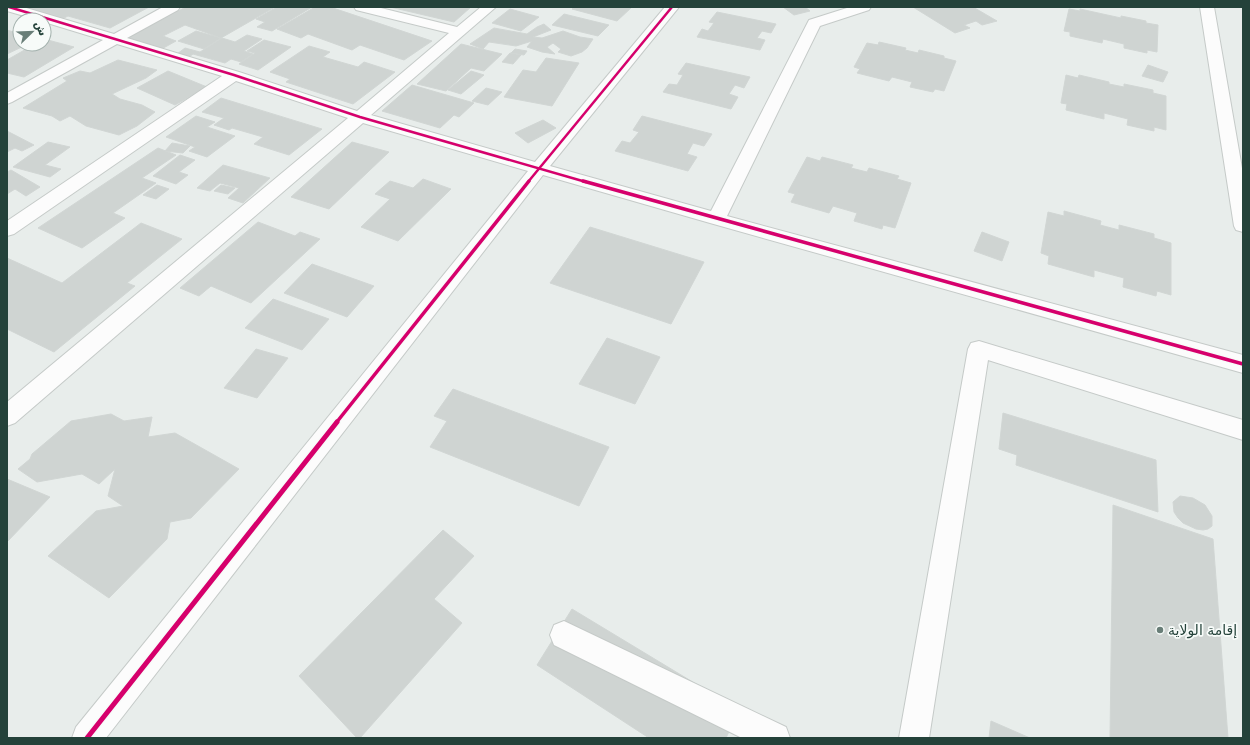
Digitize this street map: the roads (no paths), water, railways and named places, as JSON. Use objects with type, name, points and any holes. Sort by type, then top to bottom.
[{"type":"street","points":[[9,7],[234,75],[360,117],[716,219],[1243,364]]},
{"type":"street","points":[[7,99],[173,7]]},
{"type":"street","points":[[361,7],[460,32]]},
{"type":"street","points":[[7,416],[489,7]]},
{"type":"street","points":[[86,738],[539,168],[672,7]]},
{"type":"street","points":[[716,219],[814,23],[864,7]]},
{"type":"street","points":[[1207,7],[1243,226]]},
{"type":"street","points":[[7,230],[234,75]]},
{"type":"street","points":[[914,738],[979,349],[1243,430]]},
{"type":"street","points":[[564,635],[775,738]]},
{"type":"place","name":"إقامة الولاية","points":[[1160,630]]}]
